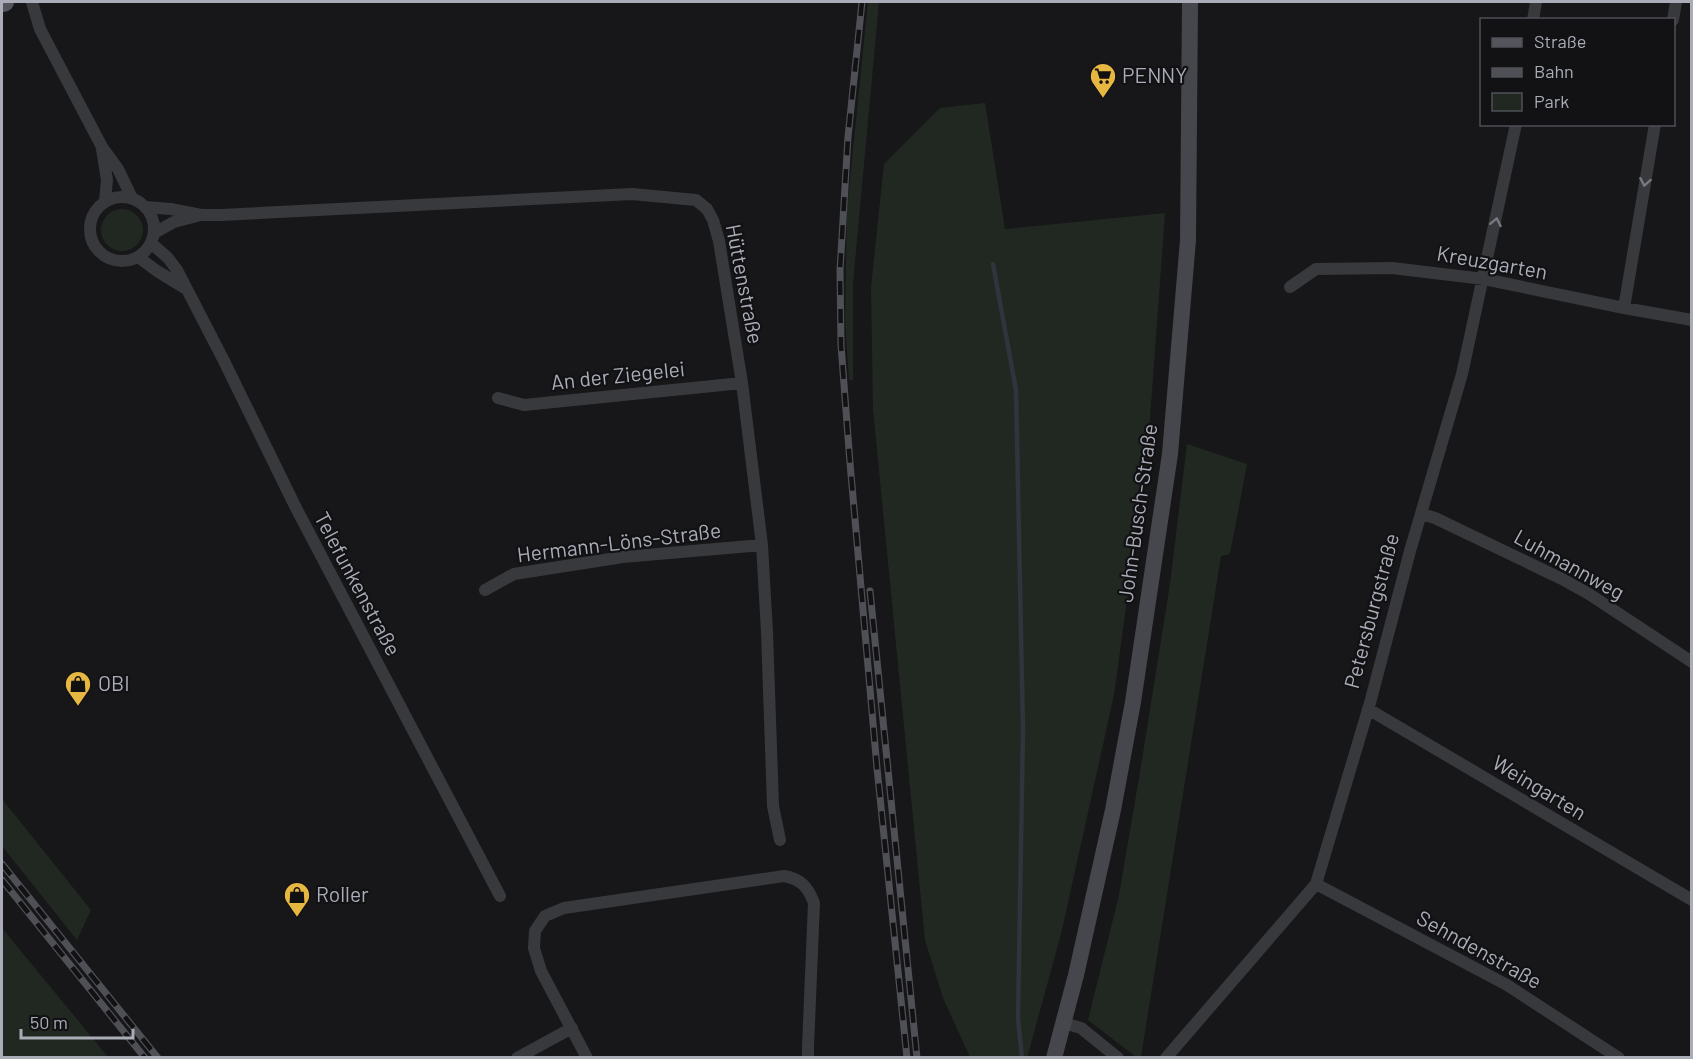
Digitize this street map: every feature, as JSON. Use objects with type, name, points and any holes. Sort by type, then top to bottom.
[{"type":"main road","name":"John-Busch-Straße","points":[[1064,1023],[1113,810],[1137,680],[1170,454],[1188,240],[1190,2]]},
{"type":"main road","points":[[1054,1058],[1064,1023]]},
{"type":"street","points":[[32,2],[40,29],[102,147],[118,169],[132,198]]},
{"type":"street","points":[[1533,18],[1536,2]]},
{"type":"street","points":[[1672,18],[1676,2]]},
{"type":"street","name":"Petersburgstraße","points":[[1166,1058],[1316,884],[1368,709],[1462,374],[1516,126]]},
{"type":"street","points":[[1624,308],[1655,126]]},
{"type":"street","points":[[102,147],[107,180],[105,201]]},
{"type":"street","name":"Hüttenstraße","points":[[201,215],[632,194],[696,200],[707,209],[719,241],[742,383],[762,545],[773,806],[780,840]]},
{"type":"street","points":[[114,198],[132,198],[145,207],[171,208],[201,215],[174,222],[152,238],[145,251],[138,257],[125,261],[116,261],[103,255],[93,244],[90,235],[92,216],[97,208],[105,201],[114,198]]},
{"type":"street","name":"Telefunkenstraße","points":[[145,207],[154,224],[152,238],[177,270],[296,508],[500,896]]},
{"type":"street","points":[[138,257],[185,288]]},
{"type":"street","name":"Kreuzgarten","points":[[1290,287],[1317,269],[1392,267],[1484,279],[1692,320]]},
{"type":"street","name":"An der Ziegelei","points":[[498,398],[524,405],[742,383]]},
{"type":"street","name":"Luhmannweg","points":[[1422,514],[1435,518],[1562,579],[1589,594],[1692,662]]},
{"type":"street","name":"Hermann-Löns-Straße","points":[[485,590],[514,574],[623,557],[762,545]]},
{"type":"street","name":"Weingarten","points":[[1368,709],[1692,900]]},
{"type":"street","points":[[587,1058],[541,971],[534,948],[535,932],[545,916],[564,908],[784,876],[801,882],[809,890],[814,903],[808,1058]]},
{"type":"street","name":"Sehndenstraße","points":[[1316,884],[1507,985],[1619,1058]]},
{"type":"street","points":[[1064,1023],[1081,1028],[1118,1058]]},
{"type":"street","points":[[517,1058],[572,1028]]},
{"type":"green space","points":[[868,2],[879,2],[853,283],[853,380],[849,380],[845,319],[847,209]]},
{"type":"green space","points":[[985,103],[1005,229],[1165,213],[1148,446],[1114,695],[1061,934],[1027,1058],[970,1057],[943,998],[925,940],[873,409],[871,287],[884,164],[940,108]]},
{"type":"green space","points":[[122,209],[130,210],[137,215],[142,222],[142,238],[137,245],[130,250],[122,251],[114,250],[107,245],[102,238],[101,230],[102,222],[107,215],[114,210]]},
{"type":"green space","points":[[1187,444],[1247,464],[1230,554],[1221,556],[1141,1057],[1136,1057],[1088,1020],[1119,895],[1170,584]]},
{"type":"green space","points":[[2,799],[91,910],[77,940],[2,846]]},
{"type":"green space","points":[[2,928],[108,1057],[2,1057]]},
{"type":"waterway","points":[[993,264],[1016,390],[1023,729],[1018,1019],[1022,1058]]},
{"type":"railway","points":[[862,2],[848,137],[840,270],[841,345],[877,768],[907,1058]]},
{"type":"railway","points":[[870,591],[917,1058]]},
{"type":"railway","points":[[2,864],[158,1058]]},
{"type":"railway","points":[[2,880],[145,1058]]},
{"type":"place","name":"PENNY","points":[[1103,99]]},
{"type":"place","name":"OBI","points":[[78,707]]},
{"type":"place","name":"Roller","points":[[297,918]]}]
